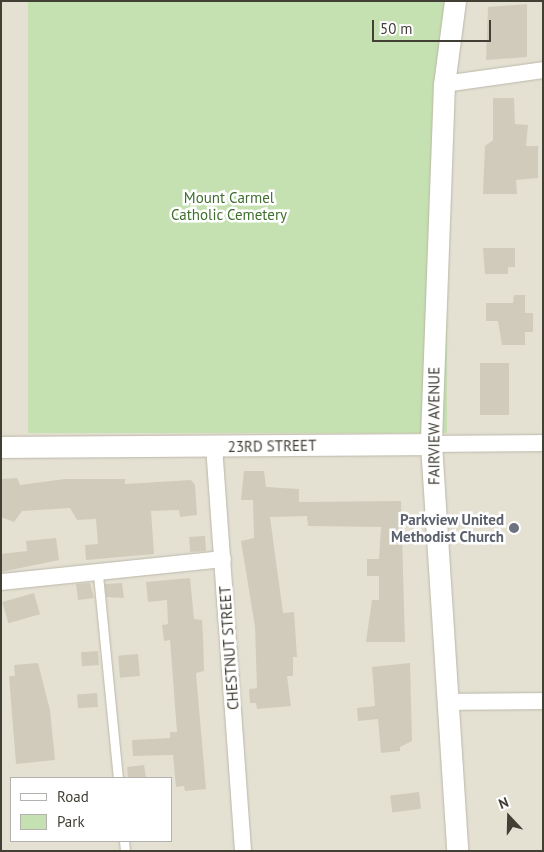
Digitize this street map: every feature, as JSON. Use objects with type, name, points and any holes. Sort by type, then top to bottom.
[{"type":"street","name":"FAIRVIEW AVENUE","points":[[455,1],[444,84],[431,444],[457,851]]},
{"type":"street","points":[[444,84],[543,70]]},
{"type":"street","name":"23RD STREET","points":[[1,447],[543,443]]},
{"type":"street","name":"CHESTNUT STREET","points":[[214,446],[243,851]]},
{"type":"street","points":[[1,582],[98,574],[223,559]]},
{"type":"street","points":[[448,702],[543,702]]},
{"type":"lane","points":[[98,574],[118,777]]},
{"type":"shaded area","points":[[1,1],[543,1],[543,851],[1,851]]},
{"type":"green space","name":"Mount Carmel Catholic Cemetery","points":[[28,1],[447,1],[447,433],[28,433]]},
{"type":"building","points":[[527,4],[527,57],[486,60],[488,7]]},
{"type":"building","points":[[493,98],[514,98],[515,124],[528,125],[526,146],[538,146],[538,178],[516,180],[517,194],[483,194],[485,146],[493,140]]},
{"type":"building","points":[[483,248],[515,248],[515,267],[508,267],[508,274],[485,274]]},
{"type":"building","points":[[514,295],[525,295],[525,313],[533,313],[533,332],[525,332],[525,345],[502,345],[498,321],[486,321],[486,303],[513,303]]},
{"type":"building","points":[[480,363],[509,363],[509,415],[480,415]]},
{"type":"building","points":[[244,471],[264,471],[266,487],[299,489],[299,502],[401,501],[405,642],[366,642],[372,600],[379,600],[379,576],[367,576],[367,559],[379,559],[381,527],[308,526],[307,516],[270,517],[283,613],[294,612],[297,657],[293,657],[293,676],[287,676],[291,706],[257,709],[256,703],[250,703],[249,689],[257,688],[255,627],[241,541],[254,538],[253,500],[241,500]]},
{"type":"building","points":[[17,478],[20,485],[65,479],[125,479],[125,484],[191,480],[195,485],[197,515],[180,517],[179,510],[151,511],[154,554],[86,560],[85,545],[98,544],[96,519],[77,520],[70,508],[22,511],[14,522],[1,517],[1,479]]},
{"type":"building","points":[[205,536],[206,551],[190,552],[189,537]]},
{"type":"building","points":[[56,538],[59,560],[1,572],[1,554],[27,551],[26,541]]},
{"type":"building","points":[[190,578],[194,619],[202,620],[204,671],[196,673],[206,789],[185,791],[184,786],[176,787],[173,755],[133,756],[132,740],[170,738],[170,732],[177,732],[170,640],[164,641],[162,625],[168,624],[167,600],[148,602],[146,582]]},
{"type":"building","points":[[90,583],[94,598],[78,600],[76,584]]},
{"type":"building","points":[[122,583],[124,598],[106,597],[105,584]]},
{"type":"building","points":[[34,593],[40,614],[8,623],[2,602]]},
{"type":"building","points":[[98,651],[99,665],[82,666],[81,652]]},
{"type":"building","points":[[138,654],[140,676],[120,678],[118,656]]},
{"type":"building","points":[[38,663],[50,710],[55,760],[16,764],[9,676],[15,676],[14,665]]},
{"type":"building","points":[[410,663],[412,741],[400,747],[400,751],[381,753],[378,719],[358,721],[357,708],[375,706],[372,667]]},
{"type":"building","points":[[97,693],[98,707],[78,708],[77,694]]},
{"type":"building","points":[[144,765],[146,777],[128,777],[127,767]]},
{"type":"building","points":[[419,792],[421,809],[392,812],[390,796]]},
{"type":"place","name":"Parkview United Methodist Church","points":[[514,528]]}]
